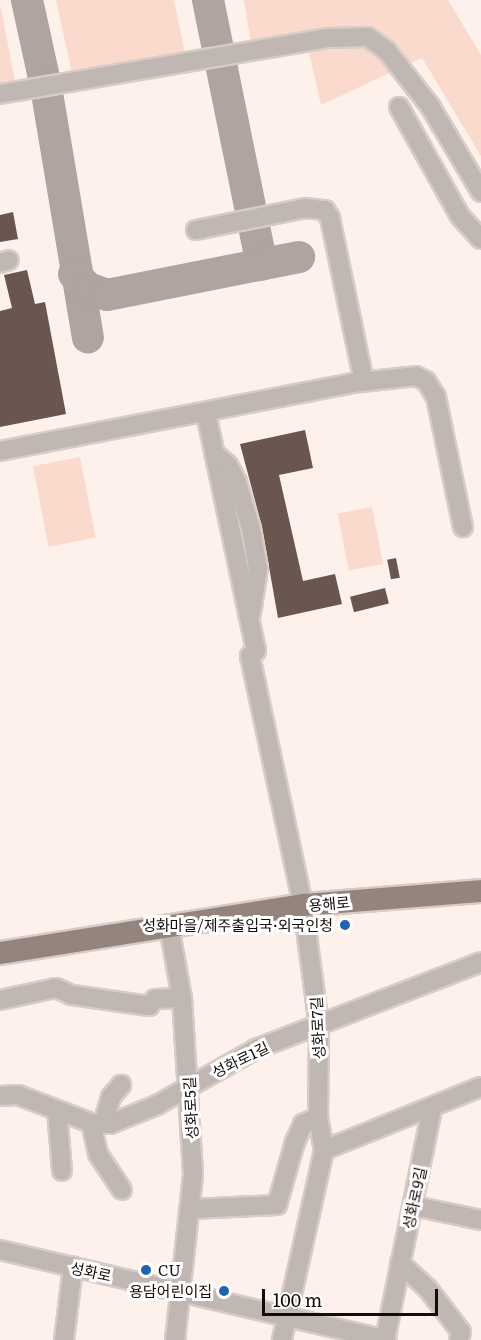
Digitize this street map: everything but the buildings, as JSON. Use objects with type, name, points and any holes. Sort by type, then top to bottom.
[{"type":"main road","name":"용해로","points":[[0,953],[303,905],[481,891]]},
{"type":"street","points":[[0,94],[328,38],[368,37],[387,51],[430,106],[481,192]]},
{"type":"street","points":[[399,107],[460,216],[481,239]]},
{"type":"street","points":[[196,230],[305,208],[325,210],[330,218],[364,382]]},
{"type":"street","points":[[0,451],[364,382],[416,376],[432,388],[463,527]]},
{"type":"street","name":"성화로7길","points":[[206,413],[256,651],[250,656],[303,905],[319,1026],[318,1117],[324,1150],[287,1318]]},
{"type":"street","name":"성화로5길","points":[[169,926],[182,998],[189,1085],[191,1209],[175,1340]]},
{"type":"street","name":"성화로1길","points":[[0,1096],[18,1095],[91,1123],[110,1124],[158,1105],[189,1085],[256,1049],[481,962]]},
{"type":"street","points":[[0,1000],[56,988],[72,995],[149,1006],[155,999],[182,998]]},
{"type":"street","points":[[110,1124],[106,1114],[111,1097],[121,1085]]},
{"type":"street","points":[[324,1150],[481,1087]]},
{"type":"street","name":"성화로9길","points":[[386,1340],[432,1108]]},
{"type":"street","points":[[57,1110],[62,1171]]},
{"type":"street","points":[[191,1209],[277,1205],[295,1142],[303,1124],[318,1117]]},
{"type":"street","points":[[91,1123],[98,1154],[122,1190]]},
{"type":"street","points":[[414,1206],[481,1220]]},
{"type":"street","name":"성화로","points":[[0,1250],[182,1290],[287,1318],[386,1340]]},
{"type":"street","points":[[400,1263],[428,1289],[461,1332],[459,1340]]},
{"type":"street","points":[[64,1340],[73,1267]]},
{"type":"street","points":[[282,1340],[287,1318]]},
{"type":"shaded area","points":[[56,0],[174,0],[185,53],[72,73]]},
{"type":"shaded area","points":[[244,0],[448,0],[481,55],[481,156],[422,58],[321,105],[309,52],[254,61]]},
{"type":"shaded area","points":[[0,4],[18,96],[0,100]]},
{"type":"shaded area","points":[[80,457],[96,537],[49,547],[33,466]]},
{"type":"shaded area","points":[[372,507],[383,564],[349,571],[338,514]]},
{"type":"taxiway","points":[[27,0],[46,87],[88,338]]},
{"type":"taxiway","points":[[208,0],[262,265]]},
{"type":"taxiway","points":[[74,274],[88,288],[107,295],[299,257]]},
{"type":"place","name":"성화마을/제주출입국·외국인청","points":[[345,925]]},
{"type":"place","name":"CU","points":[[146,1270]]},
{"type":"place","name":"용담어린이집","points":[[224,1291]]}]
